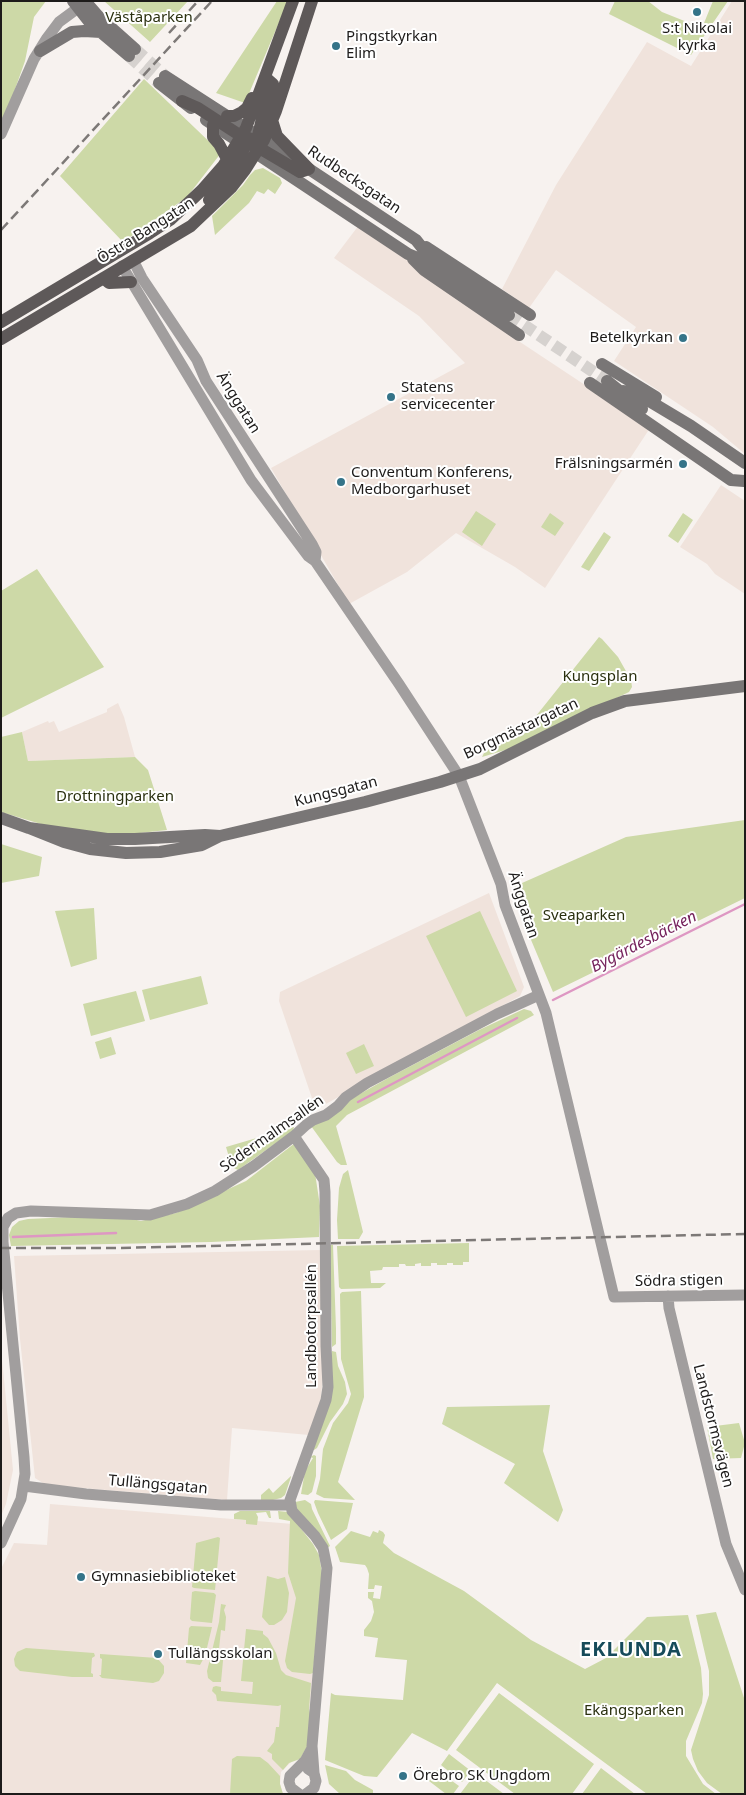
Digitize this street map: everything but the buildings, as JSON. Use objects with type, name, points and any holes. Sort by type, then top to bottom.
[{"type":"main road","name":"Östra Bangatan","points":[[1,339],[191,226],[231,188],[251,141],[265,77],[293,1]]},
{"type":"main road","name":"Östra Bangatan","points":[[1,322],[170,220],[202,190],[227,159],[251,141],[272,120],[313,2]]},
{"type":"main road","points":[[79,3],[98,16],[132,53],[100,32],[79,3]]},
{"type":"main road","points":[[40,51],[72,32],[100,32]]},
{"type":"main road","points":[[227,116],[234,116],[247,108],[265,77]]},
{"type":"main road","points":[[162,80],[227,116],[251,141],[213,125],[182,101],[162,80]]},
{"type":"main road","points":[[182,101],[198,108],[300,172],[309,169],[277,136],[272,120]]},
{"type":"main road","points":[[213,125],[213,137],[227,159]]},
{"type":"main road","name":"Rudbecksgatan","points":[[251,141],[408,254],[437,266],[509,315]]},
{"type":"main road","name":"Rudbecksgatan","points":[[309,169],[416,240],[437,266]]},
{"type":"main road","points":[[357,219],[365,206]]},
{"type":"main road","points":[[416,240],[530,315]]},
{"type":"main road","points":[[121,250],[127,263]]},
{"type":"main road","points":[[408,254],[424,270],[519,335]]},
{"type":"main road","points":[[102,278],[109,283],[131,282]]},
{"type":"main road","points":[[602,364],[681,413],[691,426]]},
{"type":"main road","points":[[606,381],[634,404],[676,431],[745,481]]},
{"type":"main road","points":[[590,383],[731,480],[745,481]]},
{"type":"main road","points":[[618,389],[646,400],[691,426],[745,463]]},
{"type":"main road","name":"Borgmästargatan","points":[[459,776],[480,769],[592,714],[625,701],[745,686]]},
{"type":"main road","name":"Kungsgatan","points":[[1,818],[29,828],[107,839],[220,836],[365,802],[459,776]]},
{"type":"street","points":[[1,134],[47,38],[79,3]]},
{"type":"street","name":"Änggatan","points":[[127,263],[131,282],[251,480],[308,556],[316,561],[459,776],[501,884],[505,905],[546,1013],[614,1297]]},
{"type":"street","name":"Änggatan","points":[[127,263],[142,278],[197,360],[211,389],[312,544],[316,552],[316,561]]},
{"type":"street","name":"Södermalmsallén","points":[[5,1215],[31,1211],[139,1216],[158,1213],[187,1204],[215,1191],[254,1166],[306,1125],[326,1115],[346,1097],[367,1083],[496,1014],[539,996]]},
{"type":"street","name":"Landbotorpsallén","points":[[290,1504],[292,1490],[326,1400],[328,1387],[324,1180],[294,1136]]},
{"type":"street","points":[[1,1542],[16,1512],[24,1486],[24,1457],[3,1242],[5,1215]]},
{"type":"street","name":"Södra stigen","points":[[614,1297],[745,1295]]},
{"type":"street","name":"Landstormsvägen","points":[[668,1296],[669,1308],[726,1544],[745,1590]]},
{"type":"street","name":"Tullängsgatan","points":[[24,1486],[86,1494],[221,1505],[290,1504]]},
{"type":"street","points":[[290,1504],[292,1511],[319,1542],[325,1556],[327,1568],[312,1746],[315,1777],[314,1788],[302,1793],[289,1779],[305,1761],[312,1746]]},
{"type":"street","points":[[295,1770],[304,1768],[315,1777],[322,1794]]},
{"type":"shaded area","points":[[732,1],[745,1],[745,454],[713,427],[614,361],[636,327],[556,270],[529,308],[502,289],[556,185],[647,42],[691,66]]},
{"type":"shaded area","points":[[359,225],[511,336],[650,428],[545,588],[515,567],[456,533],[407,572],[349,604],[271,468],[465,363],[419,316],[334,258]]},
{"type":"shaded area","points":[[721,485],[745,501],[745,594],[715,574],[707,564],[680,547]]},
{"type":"shaded area","points":[[118,703],[124,717],[135,757],[28,761],[22,732],[48,721],[49,723],[54,721],[59,732],[107,712],[107,709]]},
{"type":"shaded area","points":[[489,893],[524,987],[520,996],[324,1105],[313,1101],[279,1001],[280,992]]},
{"type":"shaded area","points":[[321,1250],[323,1378],[320,1405],[309,1435],[232,1428],[227,1500],[46,1485],[35,1478],[20,1339],[14,1256]]},
{"type":"shaded area","points":[[1,1349],[13,1470],[6,1504],[1,1516]]},
{"type":"shaded area","name":"Tullängsskolan","points":[[50,1504],[293,1524],[316,1636],[305,1758],[294,1759],[281,1772],[280,1784],[283,1794],[1,1794],[1,1569],[14,1543],[47,1545]]},
{"type":"green space","points":[[1,1],[46,1],[34,17],[25,61],[7,112],[1,121]]},
{"type":"green space","name":"Väståparken","points":[[104,1],[188,1],[150,42]]},
{"type":"green space","points":[[277,1],[288,1],[245,103],[216,93]]},
{"type":"green space","points":[[615,1],[648,1],[662,12],[702,28],[713,1],[728,1],[691,55],[609,14]]},
{"type":"green space","points":[[144,79],[221,153],[187,197],[123,242],[60,176]]},
{"type":"green space","points":[[263,168],[280,178],[282,183],[275,194],[268,189],[264,194],[257,191],[249,203],[215,235],[212,216],[255,170]]},
{"type":"green space","points":[[476,511],[496,524],[482,546],[462,532]]},
{"type":"green space","points":[[550,513],[564,523],[555,536],[541,527]]},
{"type":"green space","points":[[683,513],[693,520],[678,543],[668,536]]},
{"type":"green space","points":[[604,532],[611,537],[589,571],[581,567]]},
{"type":"green space","points":[[37,569],[104,667],[1,718],[1,591]]},
{"type":"green space","name":"Kungsplan","points":[[599,637],[618,657],[631,680],[632,687],[629,692],[512,748],[482,757],[484,753],[511,733],[528,726]]},
{"type":"green space","name":"Drottningparken","points":[[22,732],[28,761],[135,757],[148,770],[167,830],[113,836],[51,827],[1,812],[1,737]]},
{"type":"green space","name":"Sveaparken","points":[[745,820],[745,898],[553,992],[526,928],[513,887],[626,837]]},
{"type":"green space","points":[[1,844],[42,857],[39,876],[1,883]]},
{"type":"green space","points":[[94,908],[97,959],[71,967],[55,911]]},
{"type":"green space","points":[[480,911],[517,991],[466,1017],[426,936]]},
{"type":"green space","points":[[201,976],[208,1004],[150,1020],[142,990]]},
{"type":"green space","points":[[136,991],[145,1021],[91,1036],[83,1004]]},
{"type":"green space","points":[[524,1009],[531,1011],[534,1015],[347,1115],[336,1126],[347,1165],[341,1165],[337,1162],[311,1126],[358,1095],[390,1077],[479,1030]]},
{"type":"green space","points":[[111,1037],[116,1054],[100,1059],[95,1042]]},
{"type":"green space","points":[[364,1044],[374,1066],[356,1074],[346,1053]]},
{"type":"green space","points":[[294,1127],[293,1131],[238,1170],[232,1167],[226,1147]]},
{"type":"green space","points":[[295,1143],[315,1173],[320,1206],[319,1237],[211,1242],[11,1246],[9,1235],[12,1227],[19,1221],[28,1219],[115,1215],[141,1221],[176,1213],[246,1181]]},
{"type":"green space","points":[[348,1170],[363,1232],[359,1239],[338,1239],[339,1188],[343,1174]]},
{"type":"green space","points":[[469,1243],[469,1262],[463,1262],[463,1265],[447,1263],[447,1265],[437,1265],[437,1263],[431,1263],[431,1266],[421,1266],[421,1263],[415,1264],[415,1266],[406,1266],[405,1264],[399,1264],[399,1267],[383,1267],[382,1270],[370,1271],[371,1283],[386,1283],[380,1288],[341,1289],[339,1287],[337,1246]]},
{"type":"green space","points":[[330,1245],[333,1245],[336,1329],[336,1344],[332,1347]]},
{"type":"green space","points":[[361,1291],[364,1397],[338,1482],[355,1500],[324,1498],[316,1494],[320,1479],[323,1449],[333,1423],[348,1403],[351,1394],[341,1359],[340,1294],[342,1292]]},
{"type":"green space","points":[[332,1351],[336,1352],[338,1366],[345,1382],[347,1394],[343,1404],[314,1450],[311,1448]]},
{"type":"green space","points":[[550,1405],[543,1451],[563,1510],[558,1522],[504,1483],[515,1464],[442,1424],[447,1407]]},
{"type":"green space","points":[[739,1423],[745,1443],[741,1458],[713,1459],[707,1427]]},
{"type":"green space","points":[[316,1456],[316,1476],[312,1492],[308,1495],[301,1494],[305,1471],[313,1458],[310,1457]]},
{"type":"green space","points":[[291,1476],[285,1495],[273,1500],[261,1500],[261,1495],[269,1488],[273,1493]]},
{"type":"green space","points":[[305,1500],[311,1504],[330,1546],[327,1548],[297,1509],[295,1502]]},
{"type":"green space","points":[[315,1500],[353,1503],[347,1529],[331,1540],[318,1513]]},
{"type":"green space","points":[[240,1511],[270,1511],[271,1518],[269,1518],[266,1512],[256,1513],[258,1517],[257,1525],[246,1524],[246,1520],[234,1519],[234,1514]]},
{"type":"green space","points":[[278,1511],[288,1512],[313,1544],[319,1555],[322,1573],[313,1673],[310,1674],[292,1672],[287,1668],[285,1661],[296,1598],[288,1573],[290,1521],[279,1519]]},
{"type":"green space","name":"Ekängsparken","points":[[379,1530],[385,1535],[383,1543],[394,1553],[464,1591],[531,1640],[585,1669],[606,1658],[647,1617],[688,1615],[701,1668],[703,1694],[702,1703],[686,1741],[686,1756],[703,1784],[716,1794],[647,1794],[497,1683],[447,1751],[412,1733],[377,1777],[364,1776],[325,1760],[331,1693],[335,1695],[403,1700],[407,1660],[375,1657],[378,1638],[364,1636],[364,1630],[371,1621],[374,1612],[372,1601],[368,1598],[368,1592],[374,1592],[373,1598],[380,1599],[382,1586],[375,1585],[374,1589],[368,1589],[369,1574],[365,1565],[340,1562],[335,1547],[351,1531],[370,1537],[373,1531],[378,1533]]},
{"type":"green space","points":[[220,1538],[215,1590],[194,1588],[192,1587],[196,1543]]},
{"type":"green space","points":[[267,1576],[278,1579],[285,1577],[289,1593],[287,1612],[282,1620],[274,1625],[269,1625],[262,1617]]},
{"type":"green space","points":[[192,1592],[214,1593],[216,1595],[212,1623],[192,1621],[190,1619]]},
{"type":"green space","points":[[221,1604],[226,1605],[224,1610],[226,1617],[225,1631],[221,1630],[219,1649],[224,1650],[221,1682],[213,1682],[208,1678],[207,1671],[219,1622]]},
{"type":"green space","points":[[716,1612],[745,1701],[745,1794],[722,1794],[707,1783],[698,1771],[691,1750],[709,1695],[709,1671],[696,1615]]},
{"type":"green space","points":[[191,1626],[212,1627],[205,1656],[200,1665],[186,1663],[189,1628]]},
{"type":"green space","points":[[246,1629],[263,1631],[263,1634],[268,1638],[276,1653],[281,1670],[286,1675],[311,1683],[309,1743],[300,1759],[289,1763],[283,1770],[272,1759],[272,1754],[267,1751],[274,1742],[276,1727],[279,1727],[281,1705],[217,1701],[216,1695],[212,1691],[213,1687],[216,1686],[221,1687],[221,1691],[252,1694],[253,1682],[241,1681]]},
{"type":"green space","points":[[26,1648],[94,1653],[91,1673],[93,1677],[72,1677],[20,1671],[15,1666],[14,1659],[17,1652]]},
{"type":"green space","points":[[100,1654],[157,1658],[164,1666],[164,1673],[159,1681],[153,1683],[102,1678],[99,1675],[101,1675],[102,1659]]},
{"type":"green space","points":[[499,1693],[594,1764],[572,1794],[515,1794],[456,1750]]},
{"type":"green space","points":[[449,1754],[471,1771],[462,1782],[441,1765]]},
{"type":"green space","points":[[237,1756],[260,1757],[268,1763],[280,1776],[283,1794],[230,1794],[232,1759]]},
{"type":"green space","points":[[325,1765],[346,1771],[355,1780],[373,1790],[373,1794],[340,1794],[329,1784]]},
{"type":"green space","points":[[601,1768],[635,1794],[582,1794]]},
{"type":"green space","points":[[437,1770],[459,1786],[453,1794],[446,1794],[429,1781]]},
{"type":"green space","points":[[476,1773],[504,1794],[460,1794]]},
{"type":"waterway","name":"Bygärdesbäcken","points":[[553,1000],[745,904]]},
{"type":"waterway","points":[[358,1102],[517,1018]]},
{"type":"waterway","points":[[13,1237],[116,1233]]},
{"type":"tunnel","points":[[135,49],[165,76]]},
{"type":"tunnel","points":[[129,56],[159,83]]},
{"type":"tunnel","points":[[509,315],[607,381]]},
{"type":"railway","points":[[169,33],[198,1]]},
{"type":"railway","points":[[1,230],[212,1]]},
{"type":"railway","points":[[1,1248],[117,1248],[745,1234]]},
{"type":"place","name":"S:t Nikolai kyrka","points":[[697,12]]},
{"type":"place","name":"Pingstkyrkan Elim","points":[[336,46]]},
{"type":"place","name":"Betelkyrkan","points":[[683,338]]},
{"type":"place","name":"Statens servicecenter","points":[[391,397]]},
{"type":"place","name":"Frälsningsarmén","points":[[683,464]]},
{"type":"place","name":"Conventum Konferens, Medborgarhuset","points":[[341,482]]},
{"type":"place","name":"Gymnasiebiblioteket","points":[[81,1577]]},
{"type":"place","name":"Tullängsskolan","points":[[158,1654]]},
{"type":"place","name":"Örebro SK Ungdom","points":[[403,1776]]},
{"type":"district","name":"EKLUNDA","points":[[631,1650]]}]
